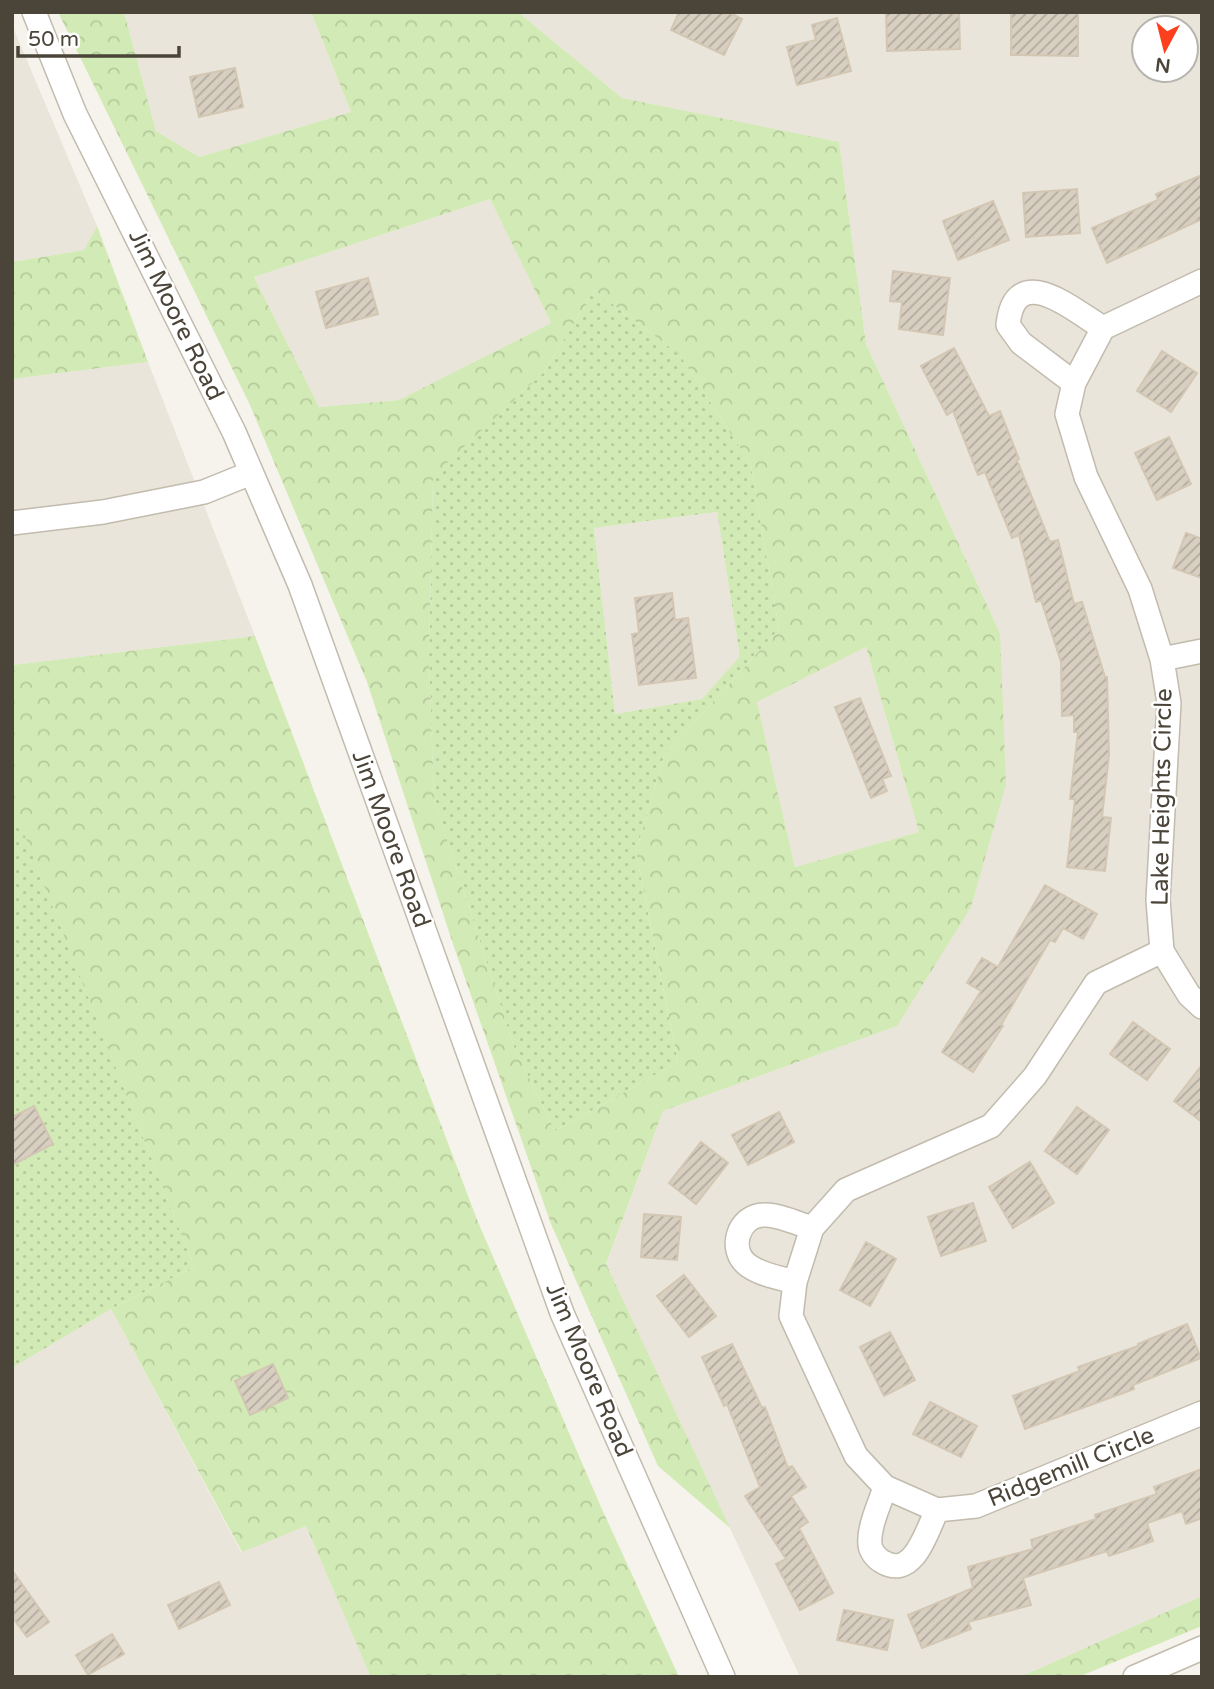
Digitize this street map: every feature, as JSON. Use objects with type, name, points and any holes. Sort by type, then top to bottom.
[{"type":"street","name":"Jim Moore Road","points":[[34,12],[75,114],[234,432],[300,585],[562,1313],[723,1677]]},
{"type":"street","points":[[1074,383],[1021,343],[1008,325],[1010,307],[1023,294],[1038,291],[1052,296],[1103,328],[1202,281]]},
{"type":"street","name":"Lake Heights Circle","points":[[1103,328],[1074,383],[1067,414],[1086,477],[1140,589],[1162,659],[1168,703],[1158,900],[1162,951],[1189,995],[1202,1007]]},
{"type":"street","points":[[12,523],[103,512],[204,492],[251,473]]},
{"type":"street","points":[[1162,659],[1202,651]]},
{"type":"street","name":"Ridgemill Circle","points":[[1162,951],[1096,983],[1035,1076],[991,1126],[846,1190],[812,1227],[795,1282],[791,1316],[856,1455],[885,1487],[937,1510],[976,1506],[1202,1413]]},
{"type":"street","points":[[795,1282],[759,1272],[747,1265],[738,1255],[736,1241],[739,1230],[750,1219],[765,1214],[812,1227]]},
{"type":"street","points":[[885,1487],[871,1534],[870,1547],[877,1559],[889,1566],[902,1566],[912,1559],[937,1510]]},
{"type":"street","points":[[1135,1677],[1202,1648]]},
{"type":"shaded area","points":[[124,12],[311,12],[351,112],[199,157],[156,131]]},
{"type":"shaded area","points":[[518,12],[1202,12],[1202,1596],[1020,1677],[800,1677],[606,1265],[663,1111],[897,1026],[1000,633],[866,344],[839,143],[622,98]]},
{"type":"shaded area","points":[[12,25],[97,226],[84,250],[12,262]]},
{"type":"shaded area","points":[[490,199],[551,323],[399,400],[319,407],[254,277]]},
{"type":"shaded area","points":[[148,362],[255,636],[12,665],[12,379]]},
{"type":"shaded area","points":[[717,512],[740,656],[702,699],[615,714],[594,528]]},
{"type":"shaded area","points":[[866,647],[919,832],[795,867],[757,702]]},
{"type":"shaded area","points":[[111,1309],[241,1552],[306,1526],[369,1673],[368,1677],[12,1677],[12,1368]]},
{"type":"green space","points":[[58,12],[124,12],[156,131],[199,157],[351,112],[311,12],[518,12],[622,98],[839,142],[866,344],[1000,633],[1006,784],[971,907],[897,1026],[663,1111],[606,1264],[730,1528],[658,1466],[551,1224],[454,947],[367,682],[249,403]],"holes":[[[490,199],[551,323],[399,400],[319,407],[254,277]],[[594,290],[680,355],[751,465],[779,629],[664,756],[636,852],[678,1062],[555,1131],[514,1047],[434,799],[429,658],[433,476],[544,372]],[[866,647],[919,832],[795,867],[757,702]]]},
{"type":"green space","points":[[97,226],[148,362],[12,379],[12,262],[84,250]]},
{"type":"green space","points":[[594,290],[680,355],[751,465],[779,629],[664,756],[636,852],[678,1062],[555,1131],[514,1047],[434,799],[429,658],[433,475],[544,372]],"holes":[[[717,512],[740,656],[702,699],[615,714],[594,528]]]},
{"type":"green space","points":[[255,636],[478,1222],[601,1507],[679,1677],[368,1677],[369,1673],[306,1526],[242,1552],[111,1309],[194,1267],[19,821],[12,818],[12,665]]},
{"type":"green space","points":[[12,818],[19,820],[194,1267],[111,1309],[12,1368]]},
{"type":"green space","points":[[1202,1596],[1202,1626],[1078,1677],[1020,1677]]},
{"type":"building","points":[[679,12],[728,12],[742,19],[724,55],[671,30]]},
{"type":"building","points":[[886,12],[959,12],[960,49],[887,51]]},
{"type":"building","points":[[1011,12],[1078,12],[1078,56],[1011,55]]},
{"type":"building","points":[[837,18],[851,71],[797,85],[787,47],[816,40],[812,25]]},
{"type":"building","points":[[235,68],[243,107],[199,117],[190,77]]},
{"type":"building","points":[[1202,175],[1202,219],[1107,263],[1092,228],[1158,200],[1156,194]]},
{"type":"building","points":[[1077,189],[1080,233],[1026,237],[1023,193]]},
{"type":"building","points":[[993,201],[1009,240],[958,260],[943,221]]},
{"type":"building","points":[[893,271],[950,278],[943,335],[899,329],[902,302],[890,301]]},
{"type":"building","points":[[368,278],[378,314],[326,328],[316,292]]},
{"type":"building","points":[[954,348],[989,416],[1000,411],[1050,542],[1058,540],[1074,604],[1082,602],[1107,677],[1109,755],[1102,817],[1111,818],[1105,871],[1067,867],[1075,799],[1070,799],[1078,732],[1074,732],[1074,715],[1062,716],[1061,662],[1041,600],[1036,602],[1019,535],[1012,538],[985,472],[978,475],[953,411],[947,415],[921,366]]},
{"type":"building","points":[[1162,351],[1197,373],[1171,412],[1137,391]]},
{"type":"building","points":[[1169,437],[1191,484],[1157,500],[1135,453]]},
{"type":"building","points":[[1186,533],[1202,539],[1202,578],[1173,568]]},
{"type":"building","points":[[672,593],[675,620],[688,618],[696,678],[639,685],[632,634],[639,633],[635,598]]},
{"type":"building","points":[[860,698],[891,776],[882,779],[887,791],[871,798],[835,707]]},
{"type":"building","points":[[1045,885],[1097,914],[1083,939],[1063,928],[1055,942],[1050,940],[1001,1025],[1003,1026],[973,1072],[942,1052],[981,991],[967,983],[982,958],[998,967]]},
{"type":"building","points":[[1133,1022],[1170,1049],[1147,1080],[1110,1054]]},
{"type":"building","points":[[1202,1065],[1202,1122],[1174,1101]]},
{"type":"building","points":[[34,1106],[53,1144],[12,1165],[12,1117]]},
{"type":"building","points":[[1077,1107],[1109,1130],[1077,1174],[1045,1151]]},
{"type":"building","points":[[779,1112],[794,1142],[748,1165],[732,1135]]},
{"type":"building","points":[[701,1142],[728,1163],[696,1204],[669,1183]]},
{"type":"building","points":[[1030,1162],[1054,1203],[1013,1228],[989,1187]]},
{"type":"building","points":[[973,1203],[986,1241],[941,1256],[928,1217]]},
{"type":"building","points":[[644,1214],[681,1217],[677,1260],[641,1257]]},
{"type":"building","points":[[866,1242],[896,1259],[870,1306],[840,1290]]},
{"type":"building","points":[[684,1275],[716,1316],[689,1337],[657,1296]]},
{"type":"building","points":[[1187,1324],[1201,1358],[1133,1385],[1134,1389],[1025,1429],[1013,1396],[1080,1371],[1078,1367],[1138,1346]]},
{"type":"building","points":[[890,1332],[915,1380],[884,1396],[860,1347]]},
{"type":"building","points":[[732,1344],[762,1408],[765,1407],[788,1468],[792,1466],[806,1487],[791,1496],[808,1522],[799,1528],[833,1593],[800,1610],[776,1564],[786,1559],[745,1496],[760,1487],[727,1404],[724,1406],[702,1357]]},
{"type":"building","points":[[273,1364],[288,1398],[250,1415],[235,1381]]},
{"type":"building","points":[[930,1402],[977,1426],[961,1457],[913,1434]]},
{"type":"building","points":[[1202,1469],[1202,1518],[1186,1524],[1182,1511],[1147,1523],[1153,1541],[1109,1556],[1107,1551],[1023,1578],[1031,1605],[968,1622],[971,1629],[922,1648],[908,1615],[973,1588],[968,1567],[1033,1549],[1031,1540],[1096,1519],[1095,1515],[1157,1494],[1154,1487]]},
{"type":"building","points":[[12,1570],[49,1622],[27,1637],[12,1617]]},
{"type":"building","points":[[219,1582],[230,1605],[179,1629],[168,1605]]},
{"type":"building","points":[[844,1610],[893,1620],[887,1650],[837,1640]]},
{"type":"building","points":[[112,1634],[124,1654],[88,1675],[76,1655]]}]
